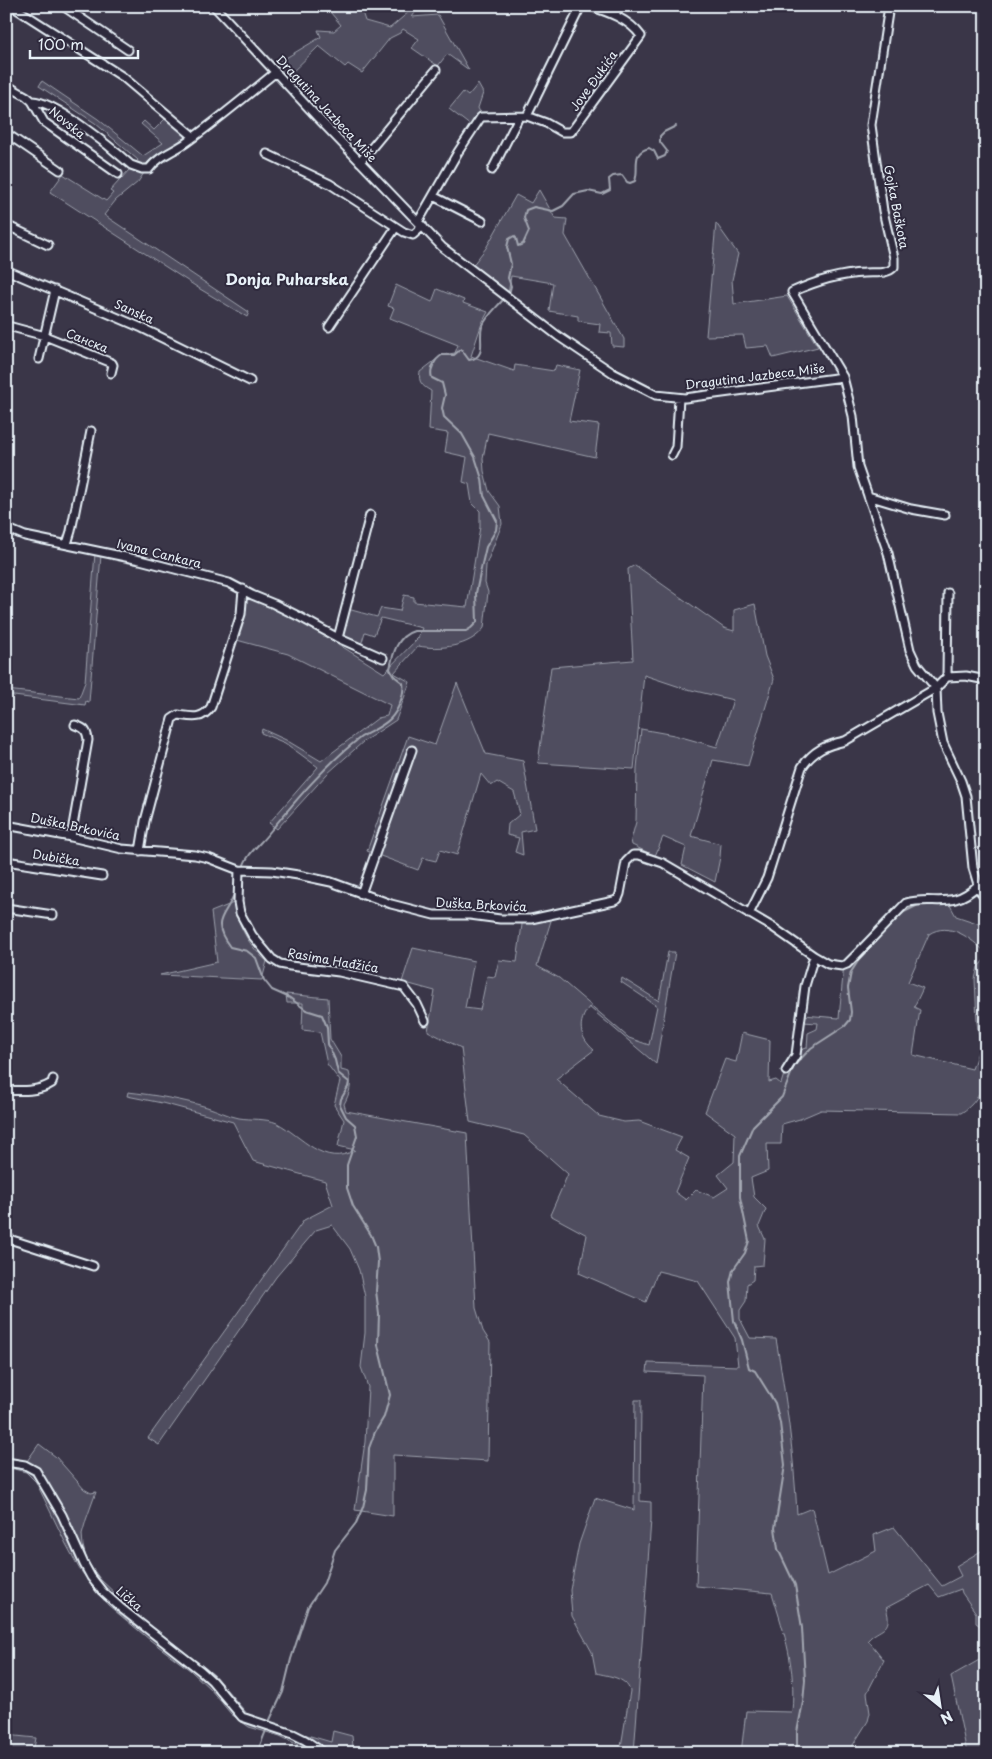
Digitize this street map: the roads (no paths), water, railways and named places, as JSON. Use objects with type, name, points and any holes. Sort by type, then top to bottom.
[{"type":"street","points":[[12,6],[123,77],[194,137]]},
{"type":"street","points":[[63,6],[128,50]]},
{"type":"street","name":"Dragutina Jazbeca Miše","points":[[214,6],[442,247],[570,344],[613,373],[656,394],[680,398],[843,377],[853,416],[858,468],[888,553],[910,650],[917,666],[936,688]]},
{"type":"street","points":[[492,170],[523,117],[581,6]]},
{"type":"street","name":"Jove Đukića","points":[[421,224],[433,196],[479,118],[484,116],[523,117],[546,123],[562,132],[567,133],[574,129],[594,98],[641,36],[628,22],[611,13],[589,6]]},
{"type":"street","points":[[611,13],[616,12],[620,6]]},
{"type":"street","name":"Gojka Baškota","points":[[843,377],[792,292],[816,282],[863,273],[886,272],[894,267],[894,258],[883,212],[871,125],[889,6]]},
{"type":"street","points":[[360,162],[436,70]]},
{"type":"street","points":[[32,101],[38,101],[56,108],[131,165],[142,169],[149,169],[152,164],[194,137],[276,72]]},
{"type":"street","points":[[6,99],[9,87]]},
{"type":"street","name":"Novska","points":[[9,87],[32,101],[44,122],[118,174]]},
{"type":"street","points":[[6,133],[60,170]]},
{"type":"street","points":[[267,154],[330,184],[404,232],[413,235],[421,224]]},
{"type":"street","points":[[433,196],[482,221]]},
{"type":"street","points":[[6,225],[48,246]]},
{"type":"street","points":[[329,326],[396,226]]},
{"type":"street","name":"Sanska","points":[[6,270],[142,328],[250,381]]},
{"type":"street","points":[[40,359],[55,290]]},
{"type":"street","name":"Санска","points":[[8,326],[45,336],[112,363],[111,373]]},
{"type":"street","points":[[672,455],[676,448],[680,398]]},
{"type":"street","points":[[68,544],[90,431]]},
{"type":"street","points":[[868,496],[911,509],[945,515]]},
{"type":"street","points":[[338,638],[370,515]]},
{"type":"street","name":"Ivana Cankara","points":[[6,528],[24,536],[68,544],[229,583],[252,596],[298,616],[338,638],[383,658]]},
{"type":"street","points":[[140,851],[145,821],[171,721],[178,715],[201,716],[211,707],[241,614],[243,590]]},
{"type":"street","points":[[947,677],[948,592]]},
{"type":"street","points":[[749,914],[767,878],[802,767],[810,756],[828,744],[846,741],[936,688],[947,677],[966,676],[986,680]]},
{"type":"street","points":[[936,688],[937,713],[943,743],[966,796],[971,834],[971,855],[978,885],[986,898]]},
{"type":"street","points":[[72,836],[88,740],[88,733],[85,729],[75,725]]},
{"type":"street","points":[[361,894],[412,750]]},
{"type":"street","name":"Duška Brkovića","points":[[6,825],[72,836],[122,850],[195,855],[239,870],[298,875],[331,882],[361,894],[411,910],[434,915],[470,915],[500,919],[531,919],[608,903],[618,899],[626,862],[635,855],[663,863],[774,928],[814,956],[828,964],[842,966],[847,964],[906,903],[913,901],[946,901],[959,898],[978,885]]},
{"type":"street","name":"Dubička","points":[[6,861],[102,876]]},
{"type":"street","name":"Rasima Hađžića","points":[[239,870],[238,902],[240,913],[252,935],[272,959],[280,964],[339,972],[404,987],[417,1004],[425,1021]]},
{"type":"street","points":[[6,908],[52,915]]},
{"type":"street","points":[[786,1071],[796,1055],[806,986],[814,956]]},
{"type":"street","points":[[6,1090],[25,1091],[43,1088],[52,1083],[53,1079]]},
{"type":"street","points":[[6,1238],[93,1266]]},
{"type":"street","name":"Lička","points":[[6,1462],[25,1464],[36,1471],[42,1478],[62,1515],[77,1551],[102,1591],[201,1671],[212,1681],[242,1717],[306,1740],[324,1753]]},
{"type":"waterway","points":[[509,294],[511,286],[508,278],[511,264],[507,247],[509,239],[514,236],[518,246],[523,244],[529,231],[524,218],[526,210],[534,207],[553,211],[563,206],[574,194],[588,191],[602,194],[610,190],[609,179],[613,176],[622,175],[630,183],[635,181],[637,161],[640,153],[649,148],[654,151],[658,159],[665,156],[667,151],[660,142],[660,136],[676,126]]},
{"type":"waterway","points":[[243,868],[254,850],[324,771],[361,737],[384,724],[396,712],[403,692],[403,683],[394,676],[390,669],[394,651],[400,641],[408,633],[414,631],[466,631],[477,622],[476,593],[486,547],[496,530],[497,521],[484,496],[482,479],[475,457],[462,434],[444,417],[442,408],[445,395],[442,383],[432,378],[431,372],[435,362],[442,355],[454,355],[461,349],[469,360],[475,358],[481,347],[482,327],[488,316],[502,301]]},
{"type":"waterway","points":[[235,891],[220,923],[224,937],[230,947],[247,951],[256,958],[264,980],[272,990],[290,998],[306,1010],[322,1015],[327,1027],[328,1044],[338,1073],[349,1082],[340,1105],[346,1117],[355,1125],[357,1136],[347,1165],[347,1188],[353,1206],[371,1235],[376,1247],[378,1262],[376,1291],[379,1314],[378,1345],[390,1395],[384,1417],[375,1432],[369,1448],[367,1490],[363,1507],[356,1523],[335,1550],[324,1583],[308,1607],[291,1659],[283,1692],[268,1724]]},
{"type":"waterway","points":[[891,924],[904,912],[920,904]]},
{"type":"waterway","points":[[797,1753],[797,1732],[805,1680],[802,1628],[795,1585],[778,1549],[775,1528],[785,1465],[780,1423],[775,1403],[755,1371],[749,1368],[742,1340],[734,1321],[730,1282],[733,1270],[745,1253],[749,1241],[740,1197],[740,1156],[753,1126],[782,1097],[794,1066],[811,1048],[845,1026],[850,1020],[848,988],[851,972],[860,958],[886,929]]},
{"type":"waterway","points":[[257,1753],[267,1728]]},
{"type":"district","name":"Donja Puharska","points":[[287,280]]}]
